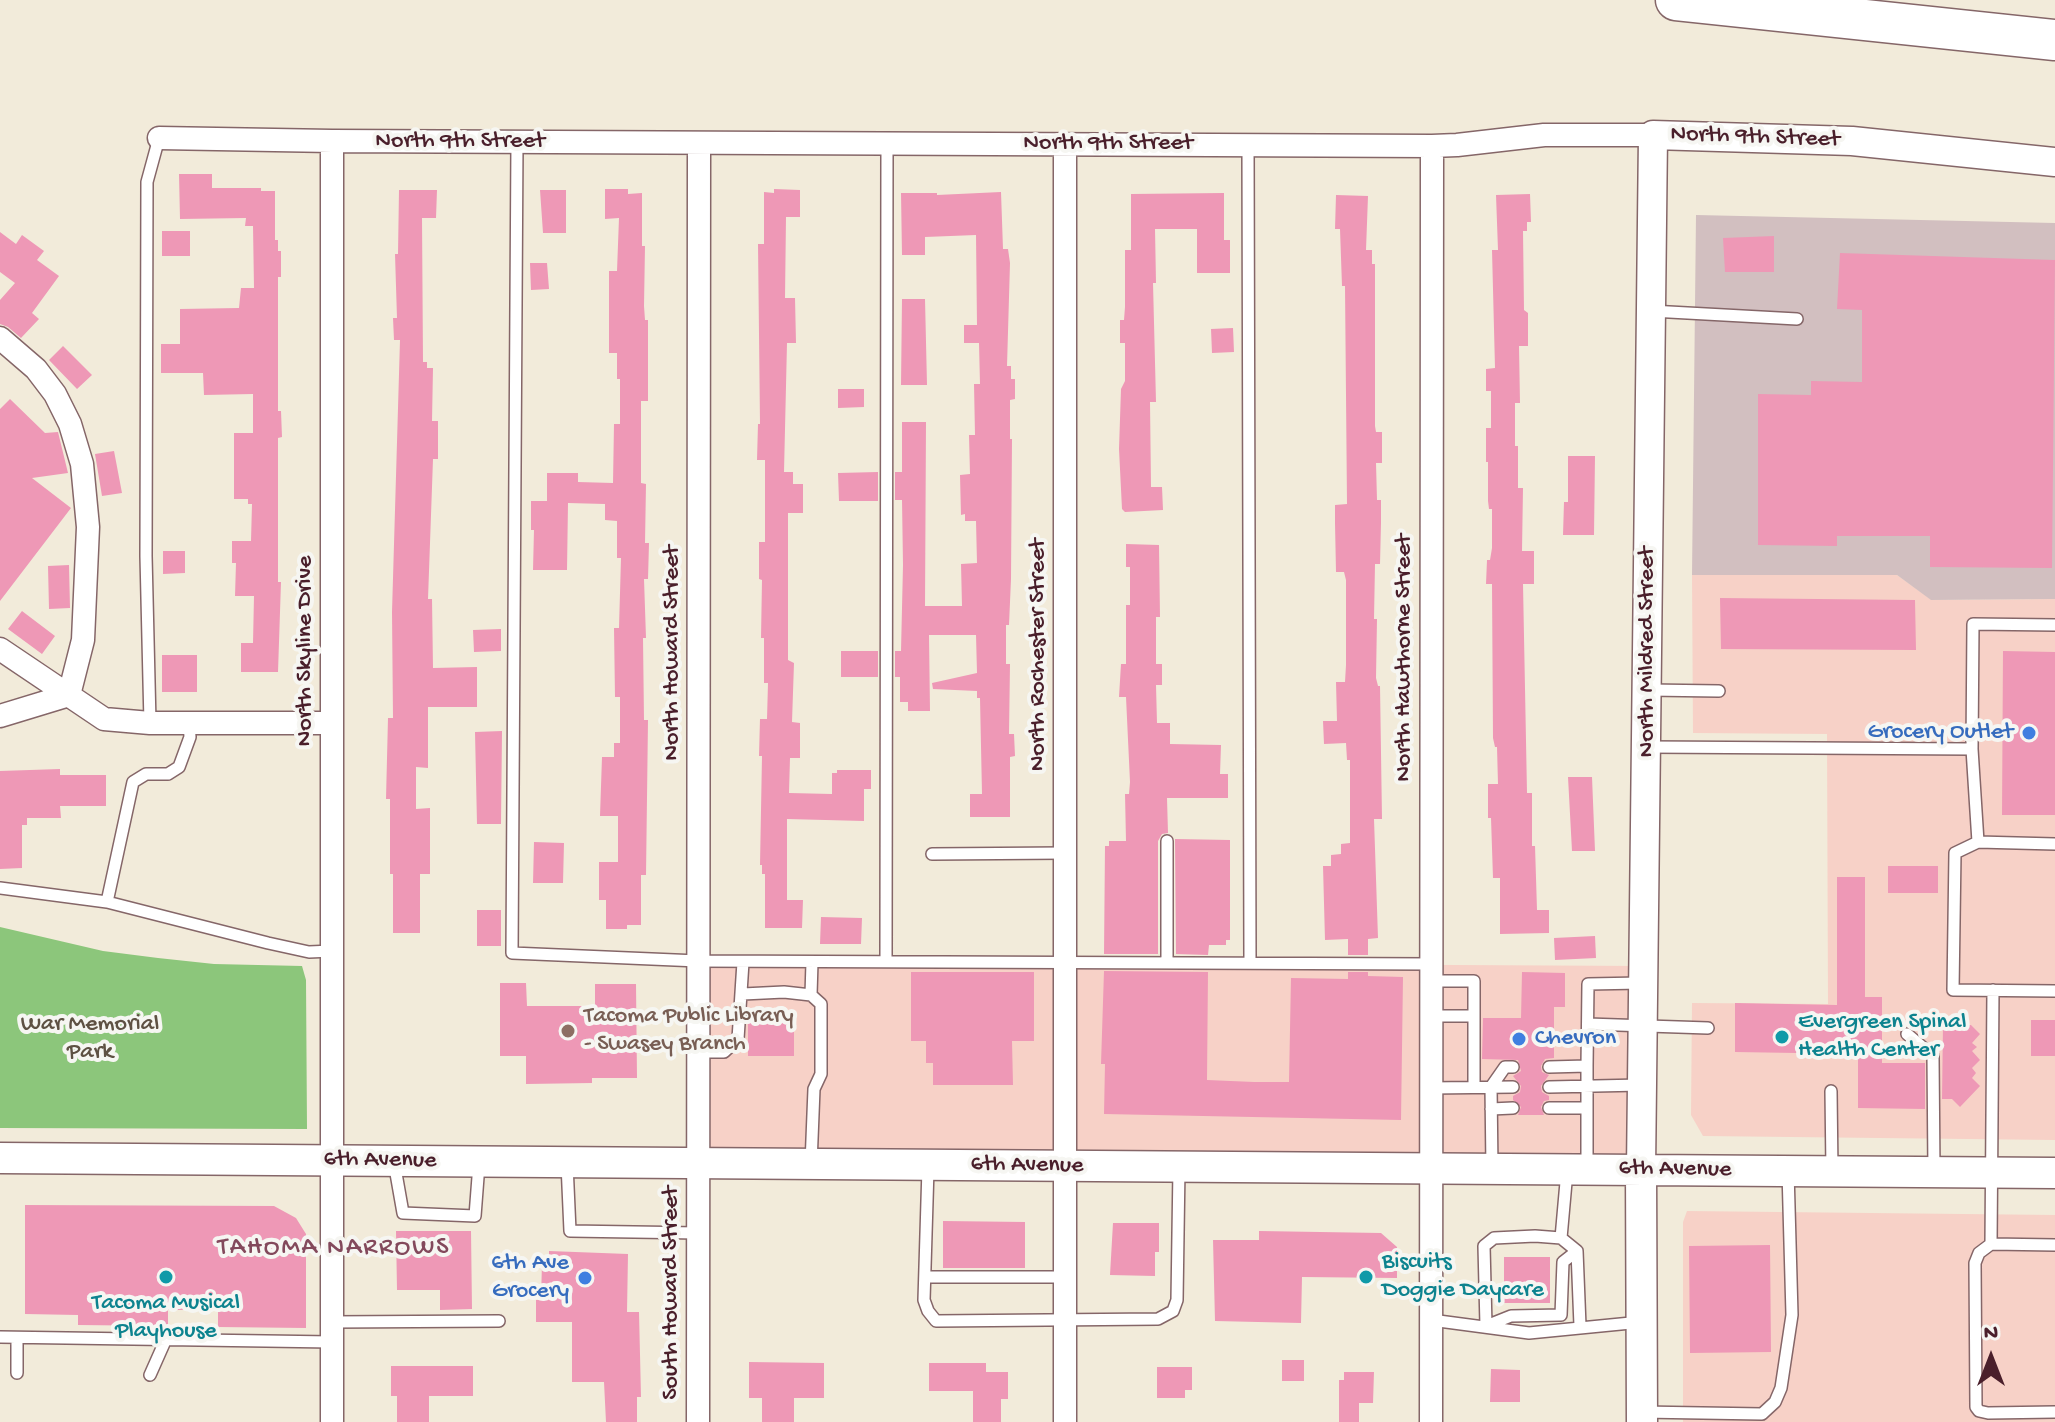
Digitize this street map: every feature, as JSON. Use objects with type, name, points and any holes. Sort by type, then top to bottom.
[{"type":"highway","points":[[1676,0],[2055,40]]},
{"type":"main road","name":"6th Avenue","points":[[0,1158],[2055,1173]]},
{"type":"main road","points":[[1641,1169],[1642,1417]]},
{"type":"street","name":"North 9th Street","points":[[159,138],[1432,146],[1544,135],[1653,135],[1852,141],[2055,162]]},
{"type":"street","name":"North Mildred Street","points":[[1641,1169],[1653,135]]},
{"type":"street","name":"North Skyline Drive","points":[[332,141],[332,1422]]},
{"type":"street","name":"North Howard Street","points":[[698,1164],[699,143]]},
{"type":"street","name":"North Rochester Street","points":[[1065,144],[1065,1422]]},
{"type":"street","name":"North Hawthorne Street","points":[[1431,1422],[1432,146]]},
{"type":"street","points":[[0,338],[36,369],[55,394],[70,424],[82,464],[88,527],[83,640],[69,695]]},
{"type":"street","points":[[0,649],[104,719],[150,723],[332,723]]},
{"type":"street","points":[[0,716],[69,695]]},
{"type":"street","name":"South Howard Street","points":[[698,1164],[698,1422]]},
{"type":"lane","points":[[150,723],[146,540],[147,182],[159,138]]},
{"type":"lane","points":[[517,142],[512,953],[743,962],[1250,963],[1431,973],[1474,981],[1474,1087]]},
{"type":"lane","points":[[886,962],[887,143]]},
{"type":"lane","points":[[1248,145],[1250,963]]},
{"type":"lane","points":[[1651,311],[1797,319]]},
{"type":"lane","points":[[1978,842],[1972,749],[1973,624],[2055,625]]},
{"type":"lane","points":[[1648,690],[1719,691]]},
{"type":"lane","points":[[107,902],[133,782],[146,774],[168,774],[179,767],[190,737],[189,722]]},
{"type":"lane","points":[[1648,747],[1972,749]]},
{"type":"lane","points":[[1167,841],[1167,963]]},
{"type":"lane","points":[[2055,844],[1978,842],[1955,853],[1953,990],[2055,991]]},
{"type":"lane","points":[[932,854],[1065,853]]},
{"type":"lane","points":[[0,888],[107,902],[309,952],[332,951]]},
{"type":"lane","points":[[698,1052],[724,1052],[738,1039],[743,962]]},
{"type":"lane","points":[[811,995],[812,962]]},
{"type":"lane","points":[[1561,1238],[1587,1108],[1588,984],[1644,983]]},
{"type":"lane","points":[[1991,1244],[1993,990]]},
{"type":"lane","points":[[743,994],[784,992],[811,995],[821,1004],[821,1074],[814,1089],[811,1165]]},
{"type":"lane","points":[[1431,1016],[1474,1016]]},
{"type":"lane","points":[[1588,1024],[1708,1028]]},
{"type":"lane","points":[[1907,1034],[1933,1056],[1934,1172]]},
{"type":"lane","points":[[1549,1067],[1587,1066]]},
{"type":"lane","points":[[1492,1169],[1491,1087],[1505,1067],[1513,1067]]},
{"type":"lane","points":[[1549,1087],[1643,1085]]},
{"type":"lane","points":[[1431,1088],[1513,1087]]},
{"type":"lane","points":[[1831,1091],[1832,1172]]},
{"type":"lane","points":[[1491,1109],[1513,1108]]},
{"type":"lane","points":[[1549,1108],[1587,1108]]},
{"type":"lane","points":[[394,1161],[403,1213],[475,1216],[479,1162]]},
{"type":"lane","points":[[567,1163],[570,1231],[698,1233]]},
{"type":"lane","points":[[928,1165],[924,1300],[936,1321],[1158,1319],[1173,1311],[1177,1300],[1179,1168]]},
{"type":"lane","points":[[1642,1417],[1716,1418],[1762,1414],[1775,1402],[1781,1388],[1792,1315],[1788,1171]]},
{"type":"lane","points":[[1486,1326],[1484,1246],[1494,1238],[1535,1236],[1561,1238],[1577,1251],[1580,1326]]},
{"type":"lane","points":[[2055,1245],[1991,1244],[1979,1253],[1975,1263],[1976,1407],[1988,1413],[2055,1412]]},
{"type":"lane","points":[[1486,1326],[1511,1316],[1561,1315],[1563,1262],[1577,1251]]},
{"type":"lane","points":[[925,1277],[1065,1277]]},
{"type":"lane","points":[[1431,1320],[1529,1333],[1641,1322]]},
{"type":"lane","points":[[0,1337],[166,1339],[499,1321]]},
{"type":"lane","points":[[17,1338],[17,1373]]},
{"type":"lane","points":[[150,1375],[166,1339]]},
{"type":"shaded area","points":[[1696,215],[2055,223],[2055,599],[1931,600],[1897,575],[1692,575]]},
{"type":"shaded area","points":[[1692,575],[1897,575],[1932,600],[2055,599],[2055,1140],[1703,1136],[1691,1115],[1692,1003],[1828,1004],[1827,734],[1693,733]]},
{"type":"shaded area","points":[[698,961],[1645,966],[1641,1169],[698,1164]]},
{"type":"shaded area","points":[[1687,1211],[2055,1215],[2055,1422],[1683,1422],[1683,1222]]},
{"type":"green space","name":"War Memorial Park","points":[[0,927],[103,951],[214,964],[302,966],[306,980],[307,1129],[0,1128]]},
{"type":"building","points":[[179,174],[212,174],[212,188],[275,191],[275,240],[278,240],[278,251],[281,251],[281,277],[278,277],[278,411],[281,411],[282,437],[278,438],[278,582],[281,582],[278,672],[241,672],[241,643],[253,643],[254,596],[235,596],[236,563],[232,563],[232,541],[251,541],[252,504],[248,504],[248,499],[234,499],[234,433],[253,433],[253,394],[204,395],[203,373],[161,373],[161,344],[180,344],[180,309],[239,308],[241,288],[254,288],[253,226],[245,226],[246,218],[180,219]]},
{"type":"building","points":[[605,189],[628,189],[628,194],[642,193],[644,306],[645,320],[648,320],[648,401],[641,401],[641,483],[646,484],[645,543],[649,543],[648,579],[644,579],[646,638],[643,638],[644,720],[648,720],[646,875],[641,875],[641,925],[627,925],[627,929],[606,929],[606,900],[599,900],[599,862],[618,862],[618,816],[600,816],[602,757],[614,757],[614,743],[620,743],[620,697],[615,697],[614,628],[619,628],[621,558],[617,558],[617,521],[605,520],[605,504],[568,503],[567,570],[533,570],[534,530],[531,530],[531,501],[547,501],[547,473],[578,473],[578,482],[613,483],[614,424],[620,424],[620,379],[617,379],[617,353],[609,353],[609,271],[617,271],[619,218],[605,219]]},
{"type":"building","points":[[774,189],[800,190],[800,217],[786,217],[785,298],[795,298],[796,343],[787,343],[784,472],[793,472],[793,484],[803,484],[803,513],[788,513],[788,660],[794,663],[792,722],[800,723],[800,758],[790,758],[789,793],[832,794],[832,773],[837,773],[837,770],[871,770],[871,789],[864,789],[864,821],[787,819],[787,900],[803,900],[802,928],[765,928],[765,874],[762,874],[760,865],[760,719],[767,719],[768,683],[764,683],[762,580],[759,579],[759,542],[765,542],[765,460],[757,460],[760,424],[758,244],[764,244],[764,192],[774,193]]},
{"type":"building","points":[[399,190],[437,190],[436,218],[422,218],[423,362],[427,362],[427,368],[433,368],[432,421],[438,421],[438,459],[433,459],[428,599],[432,599],[433,668],[477,667],[477,707],[428,707],[428,768],[416,767],[416,809],[430,808],[430,874],[420,874],[420,933],[393,933],[390,799],[386,799],[388,718],[393,718],[392,612],[400,340],[394,340],[393,318],[397,318],[395,254],[398,254]]},
{"type":"building","points":[[540,190],[566,190],[566,233],[543,233]]},
{"type":"building","points":[[1001,192],[1003,249],[1008,249],[1010,263],[1007,366],[1011,366],[1011,379],[1015,379],[1015,399],[1010,400],[1011,579],[1006,664],[1010,664],[1009,734],[1014,734],[1015,756],[1010,757],[1010,817],[970,817],[970,794],[982,794],[980,698],[977,698],[977,691],[933,689],[932,683],[977,673],[976,635],[929,635],[930,711],[908,711],[908,702],[900,702],[900,677],[895,677],[895,651],[901,651],[903,565],[902,500],[895,500],[895,472],[902,472],[902,422],[926,422],[925,606],[962,606],[961,564],[977,563],[976,521],[965,521],[965,514],[961,515],[960,475],[970,474],[969,435],[975,435],[974,384],[980,384],[979,343],[964,343],[964,325],[977,325],[976,235],[925,237],[925,255],[902,255],[901,193]]},
{"type":"building","points":[[1224,193],[1224,240],[1230,240],[1230,273],[1197,273],[1197,229],[1155,229],[1156,402],[1150,402],[1151,487],[1162,487],[1163,510],[1125,512],[1122,509],[1119,449],[1125,343],[1120,343],[1120,320],[1124,320],[1125,307],[1125,250],[1131,250],[1131,194]]},
{"type":"building","points":[[1530,194],[1531,222],[1527,222],[1527,231],[1523,231],[1524,310],[1528,313],[1528,346],[1519,346],[1520,403],[1515,403],[1515,446],[1518,446],[1518,488],[1523,488],[1522,551],[1534,551],[1534,584],[1523,584],[1527,793],[1532,793],[1537,910],[1549,910],[1549,933],[1500,934],[1500,878],[1493,878],[1491,818],[1488,818],[1488,784],[1498,784],[1497,747],[1493,738],[1492,584],[1486,584],[1487,560],[1490,560],[1492,548],[1492,509],[1489,509],[1486,462],[1486,428],[1491,428],[1491,391],[1486,391],[1486,369],[1495,368],[1492,250],[1498,250],[1496,195]]},
{"type":"building","points":[[1336,195],[1368,196],[1366,250],[1372,250],[1372,264],[1375,264],[1375,426],[1376,432],[1382,432],[1382,463],[1376,463],[1381,523],[1380,564],[1375,564],[1374,619],[1377,619],[1376,678],[1380,686],[1382,819],[1374,819],[1378,938],[1368,939],[1368,955],[1348,955],[1348,939],[1325,940],[1323,866],[1331,866],[1331,855],[1341,854],[1341,844],[1350,843],[1350,760],[1347,760],[1346,743],[1324,744],[1323,721],[1337,721],[1336,682],[1345,682],[1346,665],[1346,580],[1344,572],[1336,572],[1335,505],[1347,504],[1345,286],[1342,286],[1340,229],[1335,229]]},
{"type":"building","points":[[162,231],[190,231],[190,256],[162,256]]},
{"type":"building","points":[[0,232],[16,244],[22,235],[44,251],[37,260],[59,276],[32,313],[39,319],[21,338],[0,324],[0,300],[15,283],[0,272]]},
{"type":"building","points":[[1774,236],[1774,272],[1725,272],[1723,238]]},
{"type":"building","points":[[1840,253],[2055,260],[2052,568],[1930,567],[1930,536],[1837,536],[1837,546],[1758,545],[1758,394],[1811,395],[1811,381],[1862,382],[1862,310],[1837,309]]},
{"type":"building","points":[[530,263],[547,263],[549,289],[531,290]]},
{"type":"building","points":[[902,299],[925,299],[927,385],[901,385]]},
{"type":"building","points":[[1233,328],[1234,352],[1212,353],[1211,329]]},
{"type":"building","points":[[63,346],[92,375],[77,389],[49,360]]},
{"type":"building","points":[[838,389],[864,389],[864,407],[838,408]]},
{"type":"building","points":[[10,399],[45,433],[58,432],[68,473],[32,478],[71,508],[0,601],[0,409]]},
{"type":"building","points":[[114,451],[122,493],[102,496],[95,454]]},
{"type":"building","points":[[1568,456],[1595,456],[1594,535],[1563,535],[1564,502],[1568,502]]},
{"type":"building","points":[[878,472],[878,501],[839,501],[838,473]]},
{"type":"building","points":[[1126,544],[1159,545],[1160,617],[1156,617],[1156,664],[1162,664],[1162,685],[1156,685],[1157,723],[1170,723],[1170,744],[1221,745],[1220,774],[1228,774],[1228,798],[1167,798],[1168,833],[1162,834],[1158,841],[1158,954],[1104,954],[1105,846],[1109,846],[1109,841],[1126,841],[1125,794],[1129,794],[1130,782],[1126,697],[1119,697],[1121,664],[1126,664],[1126,605],[1130,605],[1130,567],[1126,567]]},
{"type":"building","points":[[163,551],[185,551],[185,573],[163,574]]},
{"type":"building","points":[[69,565],[70,608],[49,609],[48,566]]},
{"type":"building","points":[[1720,598],[1915,600],[1916,650],[1721,649]]},
{"type":"building","points":[[22,611],[55,636],[42,654],[8,629]]},
{"type":"building","points":[[501,629],[501,651],[474,652],[473,630]]},
{"type":"building","points":[[841,651],[878,651],[878,677],[841,677]]},
{"type":"building","name":"Grocery Outlet","points":[[2003,651],[2055,652],[2055,815],[2002,815]]},
{"type":"building","points":[[162,655],[197,655],[197,692],[162,692]]},
{"type":"building","points":[[502,731],[501,824],[477,824],[475,732]]},
{"type":"building","points":[[60,769],[60,775],[106,775],[106,806],[60,806],[61,818],[27,818],[27,825],[22,825],[22,868],[0,869],[0,771]]},
{"type":"building","points":[[1568,777],[1592,777],[1595,851],[1572,851]]},
{"type":"building","points":[[1175,839],[1230,840],[1230,940],[1226,940],[1226,945],[1209,945],[1208,955],[1176,954]]},
{"type":"building","points":[[534,842],[564,843],[563,883],[533,883]]},
{"type":"building","points":[[1888,866],[1938,866],[1938,893],[1888,893]]},
{"type":"building","points":[[1837,877],[1865,877],[1865,997],[1882,997],[1882,1063],[1925,1063],[1925,1109],[1858,1108],[1858,1054],[1735,1052],[1735,1003],[1837,1005]]},
{"type":"building","points":[[477,910],[501,910],[501,946],[477,946]]},
{"type":"building","points":[[821,917],[862,918],[861,944],[820,944]]},
{"type":"building","points":[[1595,936],[1596,958],[1555,960],[1554,938]]},
{"type":"building","points":[[1104,971],[1208,972],[1207,1080],[1254,1082],[1289,1082],[1291,978],[1348,979],[1348,972],[1403,977],[1401,1120],[1104,1114],[1105,1064],[1101,1064]]},
{"type":"building","points":[[911,972],[1034,972],[1034,1041],[1012,1041],[1013,1085],[933,1085],[933,1063],[926,1063],[926,1041],[911,1041]]},
{"type":"building","points":[[1522,972],[1565,973],[1565,1007],[1554,1007],[1554,1058],[1545,1059],[1541,1066],[1542,1072],[1549,1075],[1541,1086],[1542,1092],[1549,1096],[1541,1107],[1544,1115],[1518,1115],[1521,1107],[1513,1096],[1520,1092],[1521,1086],[1513,1076],[1521,1071],[1518,1060],[1482,1059],[1483,1018],[1521,1018]]},
{"type":"building","name":"Tacoma Public Library - Swasey Branch","points":[[500,983],[526,983],[527,1006],[595,1006],[595,984],[636,984],[637,1078],[592,1078],[592,1083],[526,1084],[526,1056],[500,1056]]},
{"type":"building","points":[[748,1012],[794,1012],[794,1056],[748,1056]]},
{"type":"building","points":[[2031,1020],[2055,1020],[2055,1056],[2031,1056]]},
{"type":"building","points":[[1943,1025],[1971,1025],[1980,1034],[1972,1043],[1977,1047],[1972,1051],[1980,1060],[1972,1068],[1976,1073],[1972,1078],[1980,1086],[1960,1107],[1952,1099],[1942,1099]]},
{"type":"building","name":"Tacoma Musical Playhouse","points":[[25,1205],[274,1206],[296,1218],[306,1234],[306,1328],[218,1327],[218,1310],[168,1310],[168,1326],[78,1325],[78,1315],[25,1314]]},
{"type":"building","points":[[943,1221],[1025,1222],[1025,1268],[943,1268]]},
{"type":"building","points":[[1113,1223],[1159,1223],[1155,1276],[1110,1275]]},
{"type":"building","points":[[396,1231],[471,1231],[472,1309],[440,1310],[440,1290],[397,1290]]},
{"type":"building","name":"Biscuits Doggie Daycare","points":[[1259,1231],[1381,1233],[1397,1247],[1397,1278],[1302,1277],[1301,1323],[1215,1321],[1213,1240],[1259,1240]]},
{"type":"building","points":[[1770,1245],[1771,1352],[1690,1353],[1689,1246]]},
{"type":"building","points":[[549,1251],[628,1254],[627,1312],[639,1312],[641,1397],[637,1397],[637,1422],[606,1422],[604,1382],[572,1382],[572,1322],[536,1322],[536,1300],[541,1300],[542,1262],[549,1262]]},
{"type":"building","points":[[1504,1257],[1550,1257],[1550,1303],[1504,1303]]},
{"type":"building","points":[[1282,1360],[1304,1360],[1304,1381],[1282,1381]]},
{"type":"building","points":[[749,1362],[824,1363],[824,1398],[794,1398],[794,1422],[762,1422],[762,1398],[749,1398]]},
{"type":"building","points":[[929,1363],[986,1363],[986,1372],[1008,1372],[1008,1399],[1001,1399],[1001,1422],[973,1422],[973,1391],[929,1391]]},
{"type":"building","points":[[391,1366],[473,1366],[473,1396],[429,1396],[429,1422],[397,1422],[397,1396],[391,1396]]},
{"type":"building","points":[[1157,1367],[1192,1367],[1192,1390],[1185,1390],[1185,1398],[1157,1398]]},
{"type":"building","points":[[1491,1369],[1520,1370],[1520,1402],[1490,1402]]},
{"type":"building","points":[[1344,1372],[1374,1372],[1373,1403],[1359,1403],[1359,1422],[1339,1422],[1339,1380],[1344,1380]]},
{"type":"place","name":"Grocery Outlet","points":[[2029,733]]},
{"type":"place","name":"Tacoma Public Library - Swasey Branch","points":[[568,1031]]},
{"type":"place","name":"Evergreen Spinal Health Center","points":[[1782,1037]]},
{"type":"place","name":"Chevron","points":[[1519,1039]]},
{"type":"place","name":"Tacoma Musical Playhouse","points":[[166,1277]]},
{"type":"place","name":"Biscuits Doggie Daycare","points":[[1366,1277]]},
{"type":"place","name":"6th Ave Grocery","points":[[585,1278]]},
{"type":"district","name":"TAHOMA NARROWS","points":[[334,1249]]}]
